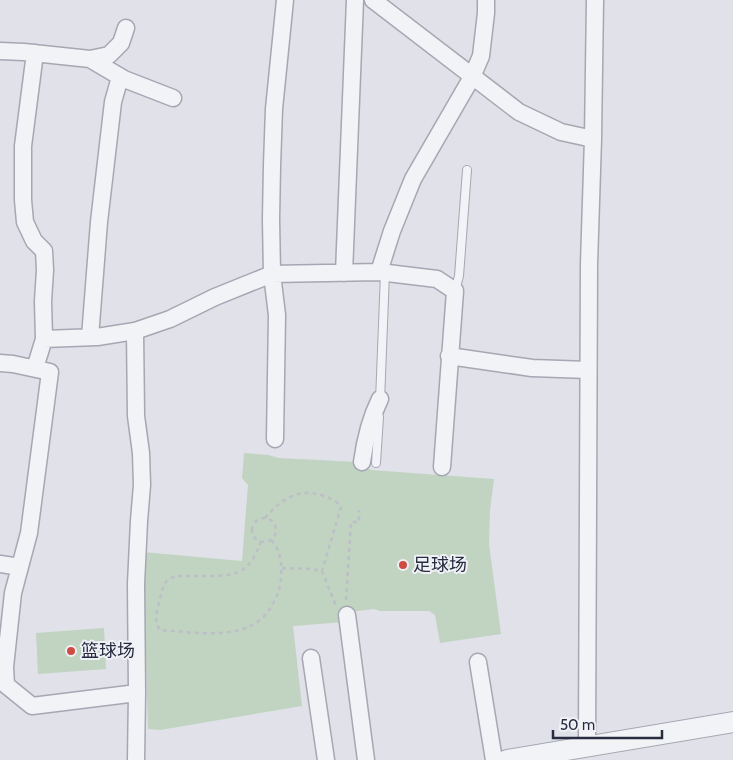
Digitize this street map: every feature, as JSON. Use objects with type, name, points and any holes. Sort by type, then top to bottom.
[{"type":"street","points":[[275,439],[277,315],[272,274],[271,183],[274,109],[284,0]]},
{"type":"street","points":[[344,273],[355,0]]},
{"type":"street","points":[[373,0],[519,112],[561,132],[593,139]]},
{"type":"street","points":[[382,272],[392,231],[413,179],[472,76],[481,56],[486,0]]},
{"type":"street","points":[[587,746],[589,264],[595,0]]},
{"type":"street","points":[[0,51],[90,59],[109,55],[121,44],[126,28]]},
{"type":"street","points":[[35,53],[23,146],[25,222],[34,241],[44,251],[44,339],[35,368]]},
{"type":"street","points":[[90,59],[120,77],[173,98]]},
{"type":"street","points":[[90,337],[113,102],[120,77]]},
{"type":"street","points":[[44,339],[90,337],[135,331],[170,319],[215,296],[272,274],[382,272],[437,279],[455,291],[442,467]]},
{"type":"street","points":[[135,331],[136,416],[141,453],[142,485],[136,584],[136,760]]},
{"type":"street","points":[[449,356],[532,368],[588,370]]},
{"type":"street","points":[[0,363],[50,372],[29,533],[14,593],[3,686],[32,706],[137,693]]},
{"type":"street","points":[[369,462],[364,448],[374,411],[380,399]]},
{"type":"street","points":[[0,564],[20,567]]},
{"type":"street","points":[[347,615],[366,760]]},
{"type":"street","points":[[311,658],[326,760]]},
{"type":"street","points":[[478,662],[494,760]]},
{"type":"street","points":[[507,760],[733,722]]},
{"type":"lane","points":[[455,291],[459,276],[467,170]]},
{"type":"lane","points":[[380,399],[382,272]]},
{"type":"path","points":[[265,518],[272,521],[276,526],[276,534],[271,540],[264,542],[255,537],[252,530],[255,523],[265,518],[271,510],[285,499],[301,493],[311,493],[338,503],[341,507],[322,571],[337,608],[341,614],[347,615],[346,601],[351,522],[359,522],[359,510]]},
{"type":"path","points":[[261,541],[250,564],[242,571],[230,576],[178,576],[170,578],[164,584],[157,610],[156,623],[160,630],[228,633],[250,626],[260,620],[268,613],[273,604],[278,594],[280,583],[282,568],[278,551],[271,540]]},
{"type":"path","points":[[282,568],[322,571]]},
{"type":"green space","points":[[244,453],[279,458],[357,462],[371,470],[494,479],[490,510],[489,544],[501,634],[440,643],[435,615],[429,611],[380,611],[374,609],[343,613],[344,622],[293,626],[302,706],[160,730],[148,729],[143,552],[242,561],[248,485],[242,478]]},
{"type":"green space","name":"篮球场","points":[[104,628],[106,669],[38,674],[36,633]]},
{"type":"place","name":"足球场","points":[[403,565]]},
{"type":"place","name":"篮球场","points":[[71,651]]}]
